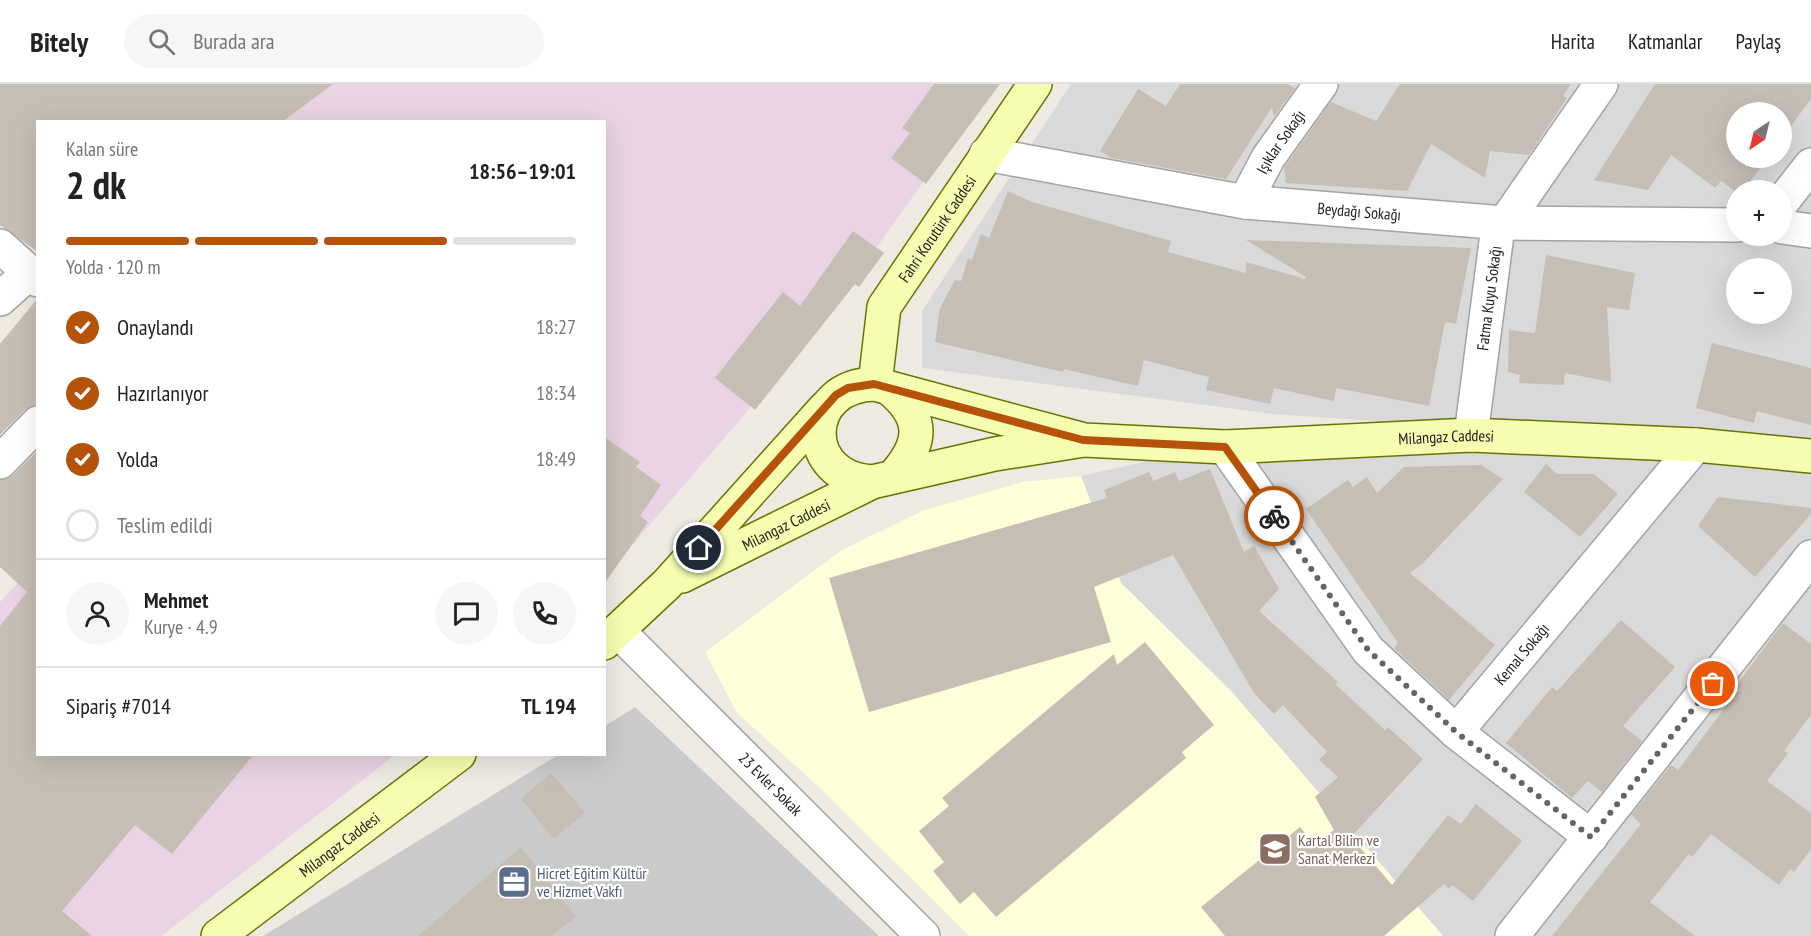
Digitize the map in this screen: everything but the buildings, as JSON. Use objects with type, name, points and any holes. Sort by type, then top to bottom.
[{"type":"street","name":"Fahri Korutürk Caddesi","points":[[882,387],[884,307],[1035,84]]},
{"type":"street","name":"Işıklar Sokağı","points":[[1245,202],[1268,158],[1321,84]]},
{"type":"street","name":"Fatma Kuyu Sokağı","points":[[1471,435],[1497,234],[1601,84]]},
{"type":"street","name":"Beydağı Sokağı","points":[[986,154],[1245,202],[1504,223],[1726,225]]},
{"type":"street","points":[[1792,189],[1811,165]]},
{"type":"street","points":[[1792,228],[1811,231]]},
{"type":"street","points":[[0,246],[33,277],[0,299]]},
{"type":"street","name":"Milangaz Caddesi","points":[[667,584],[883,479],[910,457],[916,443],[916,426],[912,412],[882,387]]},
{"type":"street","name":"Milangaz Caddesi","points":[[611,637],[667,584],[836,395],[848,388],[882,387],[1083,440],[1225,447],[1471,435],[1696,445],[1811,456]]},
{"type":"street","name":"Milangaz Caddesi","points":[[827,406],[820,420],[818,436],[822,451],[830,465],[842,475],[856,481],[883,479],[1083,440]]},
{"type":"street","points":[[0,462],[36,425]]},
{"type":"street","name":"Kemal Sokağı","points":[[1456,732],[1696,445]]},
{"type":"street","points":[[1225,447],[1368,650],[1456,732],[1591,837]]},
{"type":"street","points":[[1512,936],[1811,557]]},
{"type":"street","name":"23 Evler Sokak","points":[[611,637],[922,936]]},
{"type":"street","name":"Milangaz Caddesi","points":[[218,936],[456,756]]},
{"type":"shaded area","points":[[0,84],[993,84],[822,324],[606,576],[606,120],[36,120]]},
{"type":"shaded area","points":[[1071,84],[1811,84],[1811,444],[1525,431],[1273,414],[922,368],[922,311]]},
{"type":"shaded area","points":[[1432,442],[1811,468],[1811,936],[1443,936],[1231,691],[1121,583],[1081,476],[1165,457]]},
{"type":"shaded area","points":[[1081,476],[1121,583],[1231,691],[1443,936],[969,936],[819,787],[737,713],[705,652],[842,550],[922,511],[1022,482]]},
{"type":"shaded area","points":[[36,564],[36,756],[394,756],[161,936],[0,936],[0,602]]},
{"type":"shaded area","points":[[635,707],[879,936],[263,936],[556,756],[606,756],[606,725]]},
{"type":"way so far","points":[[1274,516],[1368,650],[1456,732],[1591,837],[1713,684]]},
{"type":"place","name":"Kartal Bilim ve Sanat Merkezi","points":[[1275,849]]},
{"type":"place","name":"Hicret Eğitim Kültür ve Hizmet Vakfı","points":[[514,882]]},
{"type":"route","points":[[699,548],[836,395],[861,384],[874,384],[1083,440],[1225,447],[1274,516]]}]
